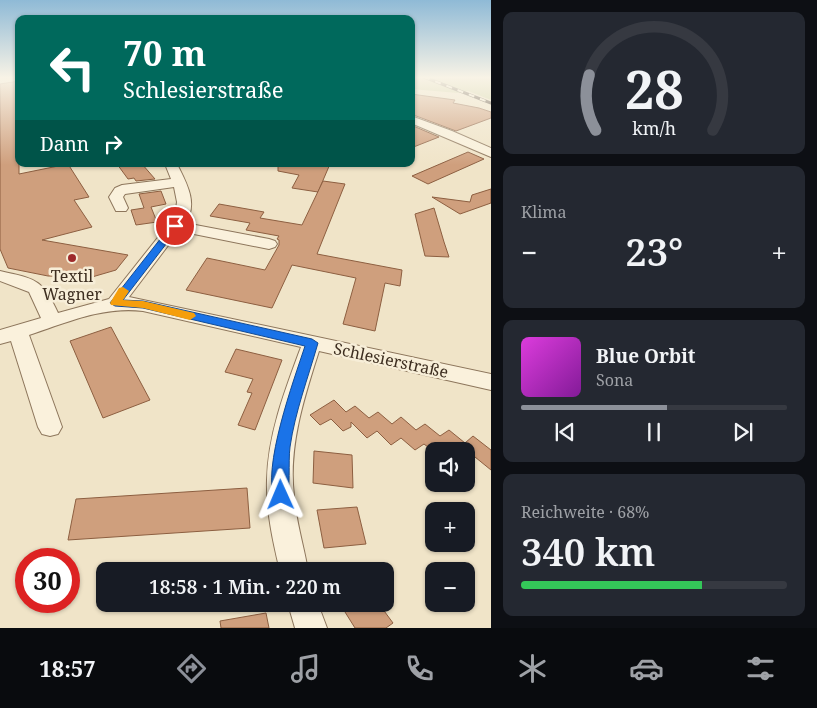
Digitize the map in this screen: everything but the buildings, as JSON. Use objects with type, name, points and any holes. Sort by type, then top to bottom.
[{"type":"street","points":[[415,121],[491,153]]},
{"type":"street","points":[[50,427],[9,334],[115,303],[182,216],[186,205],[185,197],[172,167]]},
{"type":"street","points":[[121,208],[116,197],[120,191],[127,188],[179,182]]},
{"type":"street","points":[[175,226],[269,244]]},
{"type":"street","points":[[0,276],[35,287],[42,296],[52,321]]},
{"type":"street","name":"Schlesierstraße","points":[[115,303],[143,305],[491,382]]},
{"type":"street","points":[[292,562],[285,532],[280,471],[288,422],[312,343]]},
{"type":"street","points":[[306,612],[311,628]]},
{"type":"slow traffic","points":[[123,291],[115,303],[143,305],[190,316]]},
{"type":"place","name":"Textil Wagner","points":[[72,258]]},
{"type":"route","points":[[175,226],[115,303],[143,305],[312,343],[288,422],[280,471],[281,495]]}]
